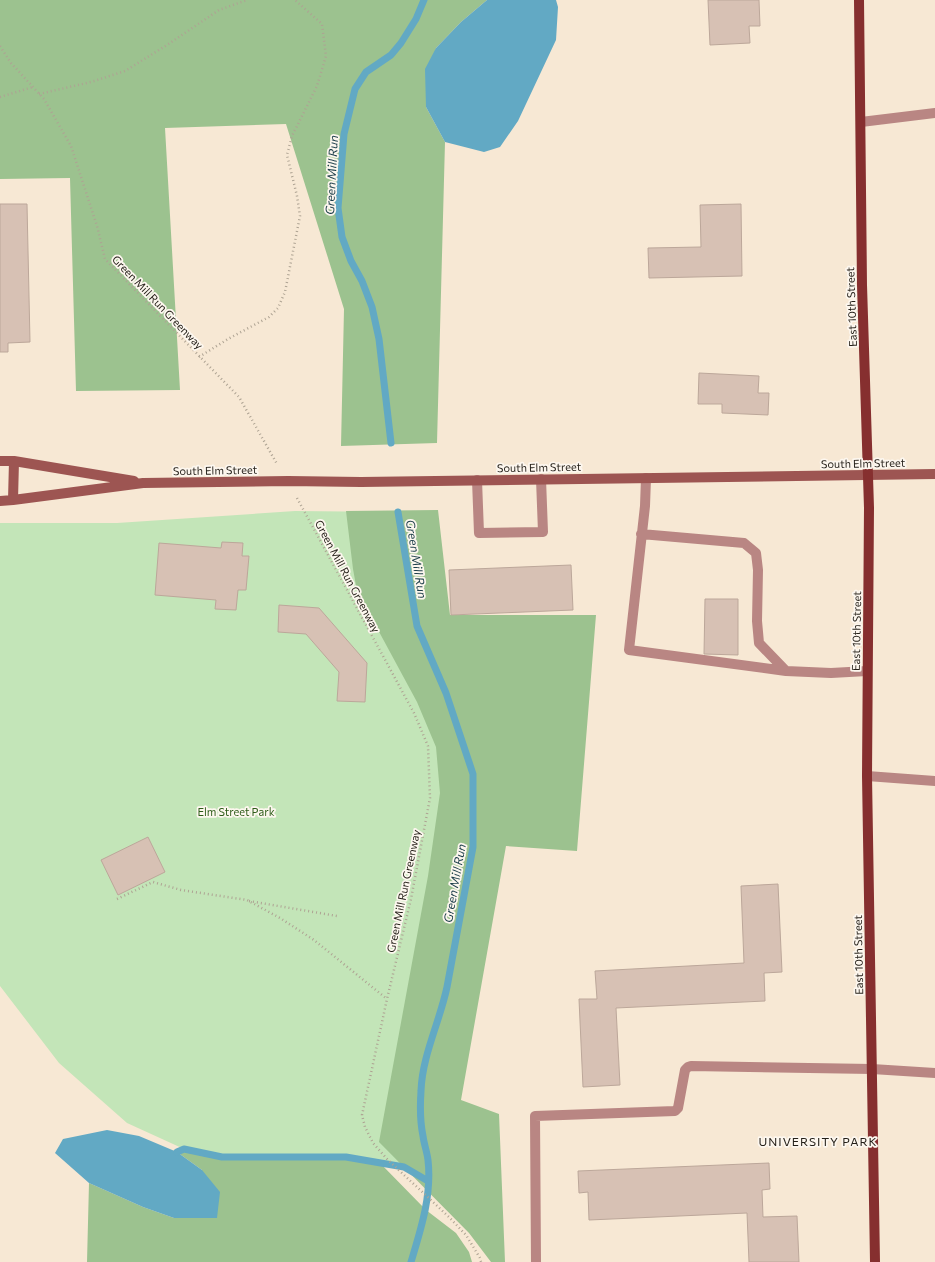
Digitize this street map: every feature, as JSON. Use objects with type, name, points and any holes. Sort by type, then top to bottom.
[{"type":"main road","name":"East 10th Street","points":[[859,0],[862,285],[868,475],[867,776],[875,1262]]},
{"type":"street","points":[[860,122],[935,113]]},
{"type":"street","name":"South Elm Street","points":[[0,461],[14,461],[143,483]]},
{"type":"street","points":[[13,500],[14,461]]},
{"type":"street","name":"South Elm Street","points":[[0,501],[143,483],[288,481],[361,482],[935,474]]},
{"type":"street","points":[[646,478],[645,506],[629,650],[786,671],[831,673],[867,671]]},
{"type":"street","points":[[477,480],[479,533],[543,532],[541,479]]},
{"type":"street","points":[[641,534],[744,543],[756,553],[758,570],[757,621],[759,643],[786,671]]},
{"type":"street","points":[[867,776],[935,781]]},
{"type":"street","points":[[536,1262],[535,1116],[675,1111],[678,1108],[685,1070],[691,1066],[872,1069],[935,1073]]},
{"type":"path","points":[[39,94],[91,82],[125,71],[219,10],[247,0]]},
{"type":"path","points":[[199,357],[228,339],[269,317],[278,308],[285,292],[300,216],[297,196],[287,155],[292,136],[317,86],[326,56],[322,24],[295,0]]},
{"type":"path","name":"Green Mill Run Greenway","points":[[0,46],[11,63],[44,99],[71,146],[97,226],[105,259],[239,398],[270,453]]},
{"type":"path","points":[[0,97],[33,87]]},
{"type":"path","name":"Green Mill Run Greenway","points":[[301,505],[414,713],[428,746],[430,798],[411,899],[387,999],[362,1115],[365,1128],[373,1143],[387,1159],[466,1235],[481,1262]]},
{"type":"path","points":[[117,899],[153,882],[181,890],[337,916]]},
{"type":"path","points":[[246,900],[280,918],[314,940],[387,999]]},
{"type":"green space","points":[[0,0],[487,0],[461,22],[436,48],[426,107],[445,142],[437,443],[341,446],[344,309],[286,124],[165,128],[180,390],[76,391],[70,178],[0,179]]},
{"type":"green space","points":[[438,510],[450,615],[596,615],[577,851],[506,846],[461,1100],[499,1114],[505,1262],[491,1262],[469,1233],[379,1142],[428,876],[440,793],[436,747],[417,702],[357,591],[346,511]]},
{"type":"green space","name":"Elm Street Park","points":[[295,511],[398,512],[446,693],[428,1181],[404,1167],[346,1157],[222,1157],[184,1149],[127,1123],[59,1063],[0,986],[0,523],[117,523]]},
{"type":"green space","points":[[184,1149],[222,1157],[346,1157],[380,1163],[426,1210],[456,1233],[469,1252],[472,1262],[87,1262],[89,1183],[143,1207],[174,1218],[202,1170],[177,1152]]},
{"type":"water","points":[[487,0],[556,0],[558,7],[556,40],[518,121],[500,147],[484,152],[445,142],[426,107],[425,69],[436,48],[461,22]]},
{"type":"water","points":[[107,1130],[139,1136],[177,1152],[202,1170],[220,1192],[217,1218],[174,1218],[143,1207],[89,1183],[55,1153],[63,1139]]},
{"type":"building","points":[[708,0],[759,0],[760,26],[749,26],[750,43],[710,45]]},
{"type":"building","points":[[0,204],[27,204],[30,342],[8,343],[8,352],[0,352]]},
{"type":"building","points":[[741,204],[742,276],[649,278],[648,248],[701,247],[700,205]]},
{"type":"building","points":[[699,373],[759,376],[758,393],[769,393],[768,415],[722,413],[722,404],[698,404]]},
{"type":"building","points":[[222,542],[243,543],[242,556],[249,556],[246,590],[238,590],[236,610],[215,609],[216,600],[155,595],[159,543],[221,548]]},
{"type":"building","points":[[571,565],[573,610],[451,615],[449,570]]},
{"type":"building","points":[[705,599],[738,599],[738,655],[704,654]]},
{"type":"building","points":[[279,605],[319,608],[367,663],[365,702],[337,701],[339,672],[306,634],[278,632]]},
{"type":"building","points":[[148,837],[165,872],[118,895],[101,860]]},
{"type":"building","points":[[778,884],[782,972],[764,973],[765,1001],[616,1008],[620,1085],[583,1087],[579,999],[597,999],[595,971],[744,963],[741,886]]},
{"type":"building","points":[[769,1163],[770,1189],[762,1190],[763,1217],[797,1216],[799,1262],[749,1262],[747,1213],[589,1220],[588,1192],[579,1193],[578,1171]]},
{"type":"waterway","name":"Green Mill Run","points":[[391,443],[379,339],[372,307],[342,237],[338,208],[344,134],[355,89],[366,72],[391,55],[401,43],[416,19],[424,0]]},
{"type":"waterway","name":"Green Mill Run","points":[[398,512],[417,626],[446,693],[473,774],[473,847],[447,987],[424,1065],[422,1078],[420,1102],[421,1120],[429,1173],[425,1212],[411,1262]]},
{"type":"waterway","points":[[177,1152],[184,1149],[222,1157],[346,1157],[404,1167],[428,1181]]},
{"type":"district","name":"UNIVERSITY PARK","points":[[818,1141]]}]
